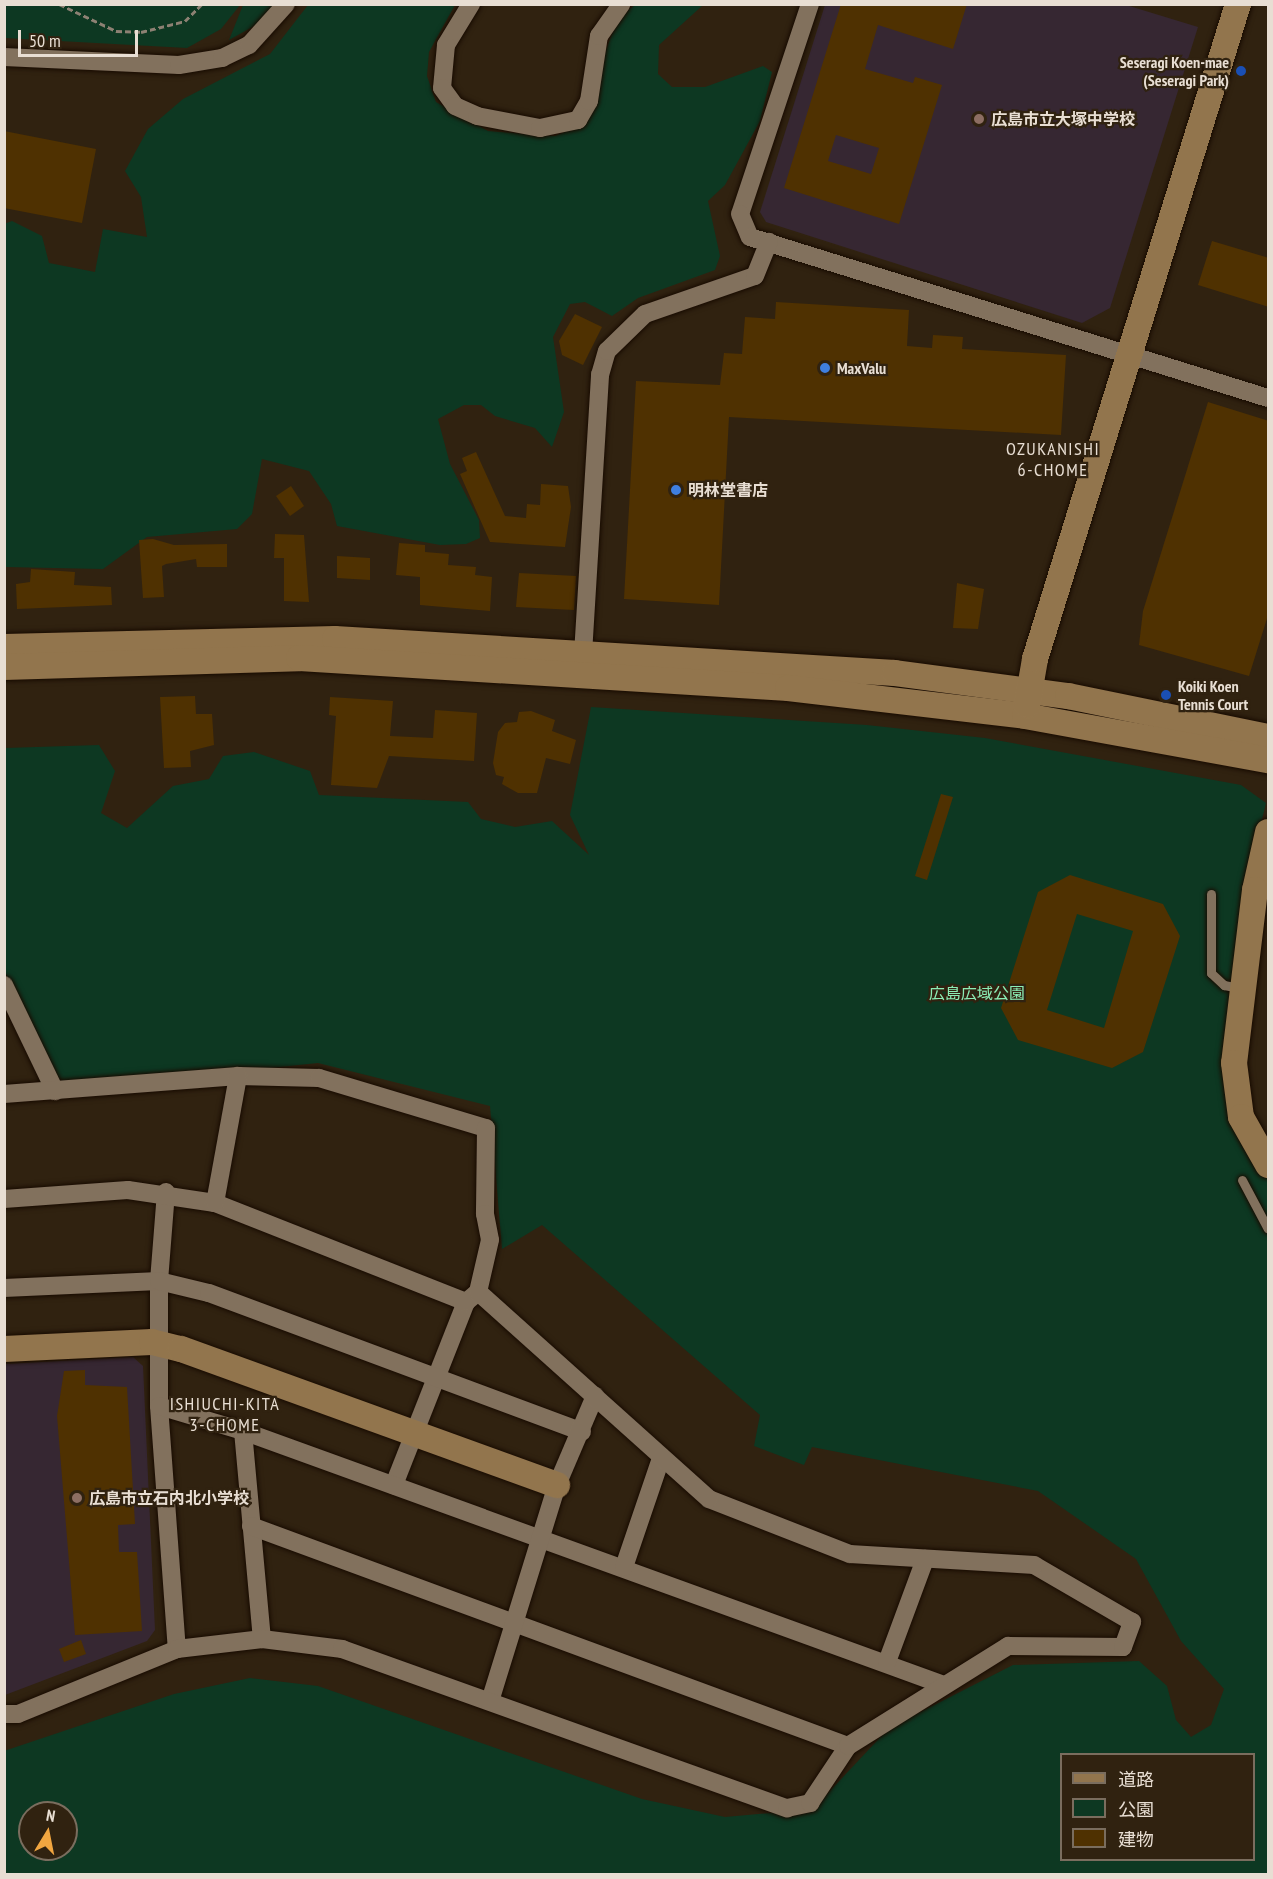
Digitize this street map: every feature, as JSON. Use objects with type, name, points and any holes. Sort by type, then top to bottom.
[{"type":"street","points":[[4,57],[179,65],[222,58],[249,45],[286,4]]},
{"type":"street","points":[[471,4],[446,45],[442,88],[455,106],[477,116],[540,128],[578,120],[589,101],[599,36],[621,4]]},
{"type":"street","points":[[810,4],[740,214],[750,237],[1269,398]]},
{"type":"street","points":[[1025,716],[1029,690],[1238,4]]},
{"type":"street","points":[[583,654],[600,375],[607,351],[645,314],[755,276],[769,242]]},
{"type":"street","points":[[4,647],[289,638],[895,673],[1029,690],[1269,737]]},
{"type":"street","points":[[4,668],[206,659],[355,661],[788,688],[1025,716],[1269,760]]},
{"type":"street","points":[[1269,832],[1243,988],[1234,1063],[1237,1101],[1248,1133],[1269,1165]]},
{"type":"street","points":[[4,986],[7,1004],[55,1091]]},
{"type":"street","points":[[215,1203],[238,1076]]},
{"type":"street","points":[[4,1094],[238,1076],[319,1078],[486,1128],[485,1214],[490,1240],[472,1297],[394,1485]]},
{"type":"street","points":[[166,1192],[159,1281],[159,1406],[177,1649]]},
{"type":"street","points":[[4,1199],[166,1192],[215,1203],[472,1297],[595,1396],[660,1461],[709,1499],[850,1554],[1034,1565],[1132,1622],[1123,1647],[1008,1646],[848,1746],[810,1803],[787,1808],[491,1698],[342,1649],[262,1639],[177,1649],[18,1714],[4,1714]]},
{"type":"street","points":[[4,1288],[159,1281],[209,1293],[437,1382],[582,1432]]},
{"type":"street","points":[[4,1349],[159,1343],[557,1485]]},
{"type":"street","points":[[491,1698],[512,1620],[544,1539],[557,1485],[582,1432],[595,1396]]},
{"type":"street","points":[[159,1406],[243,1431],[887,1662],[944,1685]]},
{"type":"street","points":[[243,1431],[262,1639]]},
{"type":"street","points":[[624,1567],[660,1461]]},
{"type":"street","points":[[252,1526],[512,1620],[848,1746]]},
{"type":"street","points":[[887,1662],[925,1559]]},
{"type":"lane","points":[[1211,894],[1211,973],[1224,985],[1243,988]]},
{"type":"lane","points":[[1242,1180],[1269,1229]]},
{"type":"path","points":[[59,4],[116,31],[141,32],[185,21],[202,4]]},
{"type":"shaded area","name":"広島市立大塚中学校","points":[[825,5],[1126,5],[1198,27],[1110,308],[1082,323],[766,222],[760,212]]},
{"type":"shaded area","name":"広島市立石内北小学校","points":[[133,1357],[143,1366],[155,1630],[147,1641],[5,1695],[4,1364]]},
{"type":"green space","points":[[4,5],[240,5],[221,29],[187,48],[5,38]]},
{"type":"green space","points":[[243,5],[274,5],[263,21],[229,40]]},
{"type":"green space","points":[[308,5],[455,5],[429,52],[427,76],[436,102],[488,131],[555,136],[577,127],[618,18],[635,5],[703,5],[659,45],[658,74],[672,87],[705,87],[763,66],[772,72],[760,121],[725,185],[708,201],[720,256],[715,270],[638,298],[612,316],[585,302],[570,304],[553,337],[564,412],[552,447],[535,428],[495,416],[481,405],[464,405],[438,419],[450,464],[479,520],[480,538],[466,544],[440,545],[337,526],[331,504],[309,471],[262,459],[252,514],[237,529],[147,537],[103,569],[5,567],[4,224],[12,221],[42,236],[49,263],[95,272],[103,229],[147,237],[141,197],[125,171],[148,129],[183,99],[270,54]]},
{"type":"green space","name":"広島広域公園","points":[[591,707],[867,725],[985,738],[1241,785],[1266,803],[1247,881],[1226,1057],[1260,1169],[1268,1178],[1268,1874],[5,1874],[4,1751],[174,1694],[250,1678],[318,1686],[642,1799],[725,1817],[813,1809],[889,1728],[1013,1665],[1139,1661],[1167,1686],[1176,1720],[1191,1737],[1211,1725],[1224,1689],[1181,1641],[1136,1559],[1038,1491],[812,1447],[804,1465],[754,1446],[760,1415],[542,1225],[502,1249],[490,1106],[318,1063],[65,1090],[22,1031],[5,970],[5,748],[99,745],[115,771],[101,813],[127,828],[173,786],[209,779],[223,756],[254,752],[310,771],[319,795],[468,802],[481,819],[515,827],[552,821],[589,855],[570,815]]},
{"type":"building","points":[[841,4],[967,4],[953,49],[878,25],[865,69],[913,83],[915,77],[942,85],[899,224],[784,188]],"holes":[[[836,135],[879,148],[871,174],[828,161]]]},
{"type":"building","points":[[4,131],[96,149],[82,223],[4,208]]},
{"type":"building","points":[[1212,241],[1269,258],[1269,307],[1198,285]]},
{"type":"building","points":[[776,302],[909,310],[907,346],[932,348],[933,335],[963,337],[962,349],[1066,355],[1061,435],[729,417],[719,605],[624,599],[636,381],[720,385],[724,353],[742,354],[745,317],[775,319]]},
{"type":"building","points":[[575,314],[602,327],[583,365],[562,355],[559,341]]},
{"type":"building","points":[[1208,402],[1269,421],[1269,612],[1249,676],[1139,645],[1143,611]]},
{"type":"building","points":[[476,452],[505,516],[526,518],[527,504],[540,505],[541,484],[568,486],[571,507],[565,547],[490,542],[460,474],[467,471],[462,458]]},
{"type":"building","points":[[291,486],[304,506],[290,516],[276,496]]},
{"type":"building","points":[[275,534],[304,535],[309,602],[284,601],[284,558],[274,558]]},
{"type":"building","points":[[153,539],[174,545],[227,544],[227,567],[197,567],[196,559],[166,564],[162,566],[164,597],[143,598],[139,540]]},
{"type":"building","points":[[399,543],[425,545],[425,552],[449,554],[448,565],[476,567],[475,575],[492,577],[490,611],[420,605],[420,577],[396,575]]},
{"type":"building","points":[[337,556],[370,558],[370,580],[337,578]]},
{"type":"building","points":[[31,569],[75,572],[74,585],[111,587],[112,605],[17,609],[16,584],[30,582]]},
{"type":"building","points":[[519,573],[576,576],[574,610],[516,607]]},
{"type":"building","points":[[957,583],[984,589],[978,629],[953,628]]},
{"type":"building","points":[[195,696],[196,714],[212,714],[214,745],[190,751],[191,767],[164,768],[160,697]]},
{"type":"building","points":[[330,697],[393,701],[390,736],[433,738],[435,710],[477,713],[474,761],[389,756],[377,788],[331,785],[336,716],[329,715]]},
{"type":"building","points":[[531,711],[555,720],[552,731],[576,740],[570,764],[546,758],[537,793],[518,793],[502,784],[504,777],[496,775],[493,763],[498,732],[505,723],[517,722],[519,712]]},
{"type":"building","points":[[941,794],[953,797],[927,880],[915,876]]},
{"type":"building","points":[[1070,875],[1163,904],[1180,936],[1143,1052],[1112,1068],[1018,1040],[1001,1008],[1038,892]],"holes":[[[1077,914],[1133,931],[1104,1028],[1047,1010]]]},
{"type":"building","points":[[85,1370],[85,1385],[127,1387],[135,1524],[118,1525],[119,1552],[137,1552],[142,1631],[75,1635],[57,1416],[64,1371]]},
{"type":"building","points":[[81,1640],[86,1654],[64,1662],[59,1649]]},
{"type":"place","name":"Seseragi Koen-mae (Seseragi Park)","points":[[1241,71]]},
{"type":"place","name":"広島市立大塚中学校","points":[[979,119]]},
{"type":"place","name":"MaxValu","points":[[825,368]]},
{"type":"place","name":"明林堂書店","points":[[676,490]]},
{"type":"place","name":"Koiki Koen Tennis Court","points":[[1166,695]]},
{"type":"place","name":"広島市立石内北小学校","points":[[77,1498]]},
{"type":"district","name":"OZUKANISHI 6-CHOME","points":[[1053,460]]},
{"type":"district","name":"ISHIUCHI-KITA 3-CHOME","points":[[225,1415]]}]
